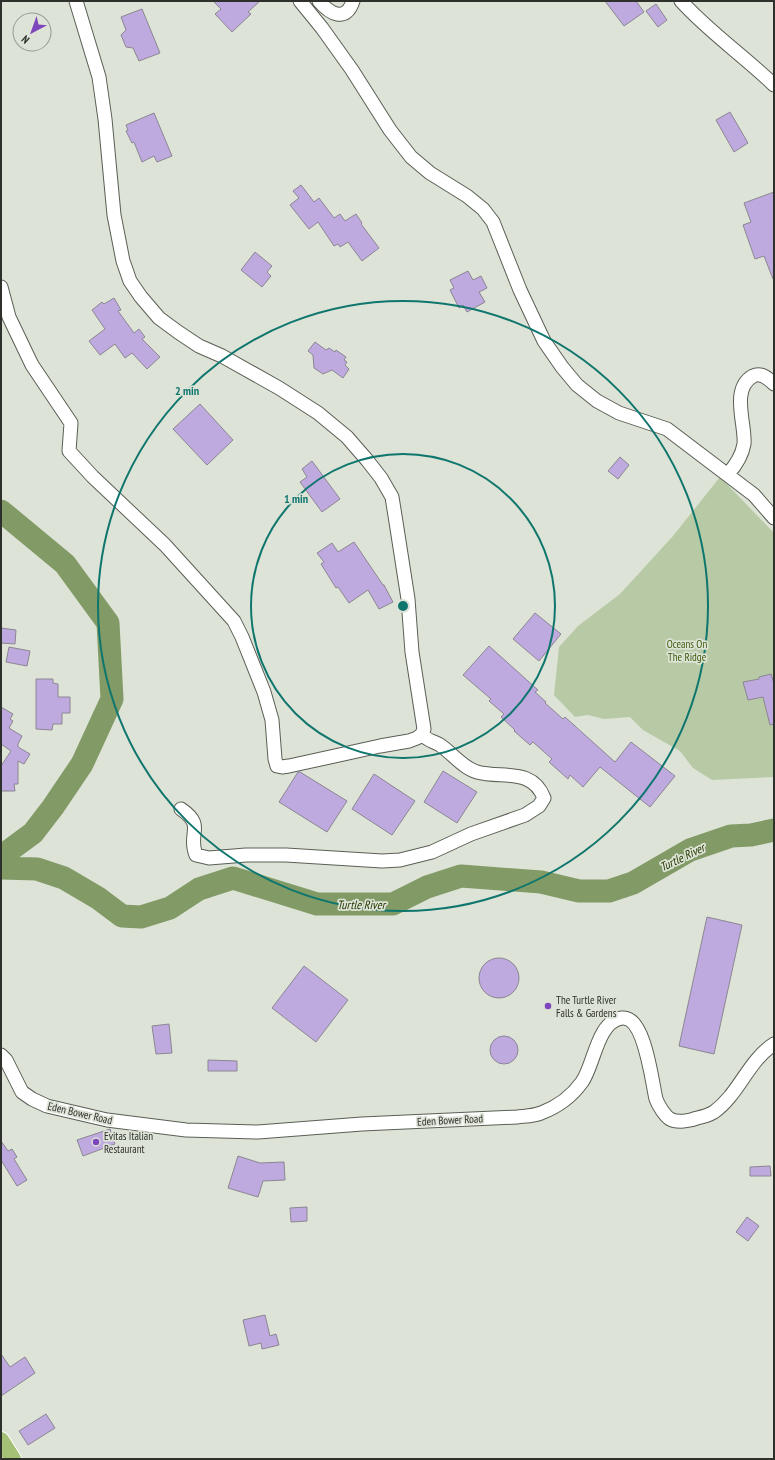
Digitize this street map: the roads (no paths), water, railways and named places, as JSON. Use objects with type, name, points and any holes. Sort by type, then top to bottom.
[{"type":"main road","points":[[1,1440],[12,1459]]},
{"type":"street","points":[[1,287],[9,317],[32,365],[71,423],[69,451],[93,477],[166,544],[234,621],[264,692],[272,720],[275,759],[277,766],[282,768],[409,741],[422,734],[424,729],[412,652],[408,599],[392,497],[381,478],[347,437],[318,413],[279,388],[222,356],[199,346],[178,332],[159,318],[141,297],[130,281],[123,261],[114,215],[105,119],[99,77],[76,1]]},
{"type":"street","points":[[300,1],[322,28],[352,70],[390,130],[411,158],[430,173],[442,179],[467,196],[494,222],[520,290],[544,341],[562,367],[577,385],[596,401],[619,413],[667,429],[754,495],[774,518]]},
{"type":"street","points":[[319,1],[331,13],[341,14],[347,11],[353,1]]},
{"type":"street","points":[[681,1],[694,16],[774,85]]},
{"type":"street","points":[[728,474],[741,455],[744,443],[740,399],[744,387],[750,378],[755,375],[766,376],[774,384]]},
{"type":"street","points":[[181,809],[192,818],[195,826],[193,848],[196,855],[202,857],[209,858],[246,855],[382,861],[400,860],[432,852],[471,834],[525,815],[539,806],[544,798],[540,788],[532,782],[518,776],[478,772],[471,769],[440,744],[425,738],[422,734]]},
{"type":"street","name":"Eden Bower Road","points":[[1,1055],[6,1060],[22,1092],[32,1099],[47,1106],[107,1120],[186,1130],[258,1132],[362,1124],[517,1117],[540,1113],[555,1106],[571,1095],[579,1086],[583,1081],[603,1033],[611,1022],[621,1018],[628,1018],[640,1032],[657,1101],[664,1112],[670,1119],[681,1121],[695,1119],[713,1113],[732,1095],[761,1055],[774,1044]]},
{"type":"waterway","points":[[1,511],[65,564],[108,623],[112,699],[82,764],[53,807],[33,833],[10,850],[1,868]]},
{"type":"waterway","name":"Turtle River","points":[[1,868],[37,869],[64,878],[98,898],[122,916],[141,917],[170,908],[199,889],[233,878],[317,904],[393,904],[427,887],[461,876],[541,882],[579,891],[609,891],[633,883],[690,850],[731,836],[751,835],[774,830]]},
{"type":"place","name":"The Turtle River Falls & Gardens","points":[[548,1006]]},
{"type":"place","name":"Evitas Italian Restaurant","points":[[96,1142]]},
{"type":"park label","name":"Oceans On The Ridge","points":[[687,650]]}]
